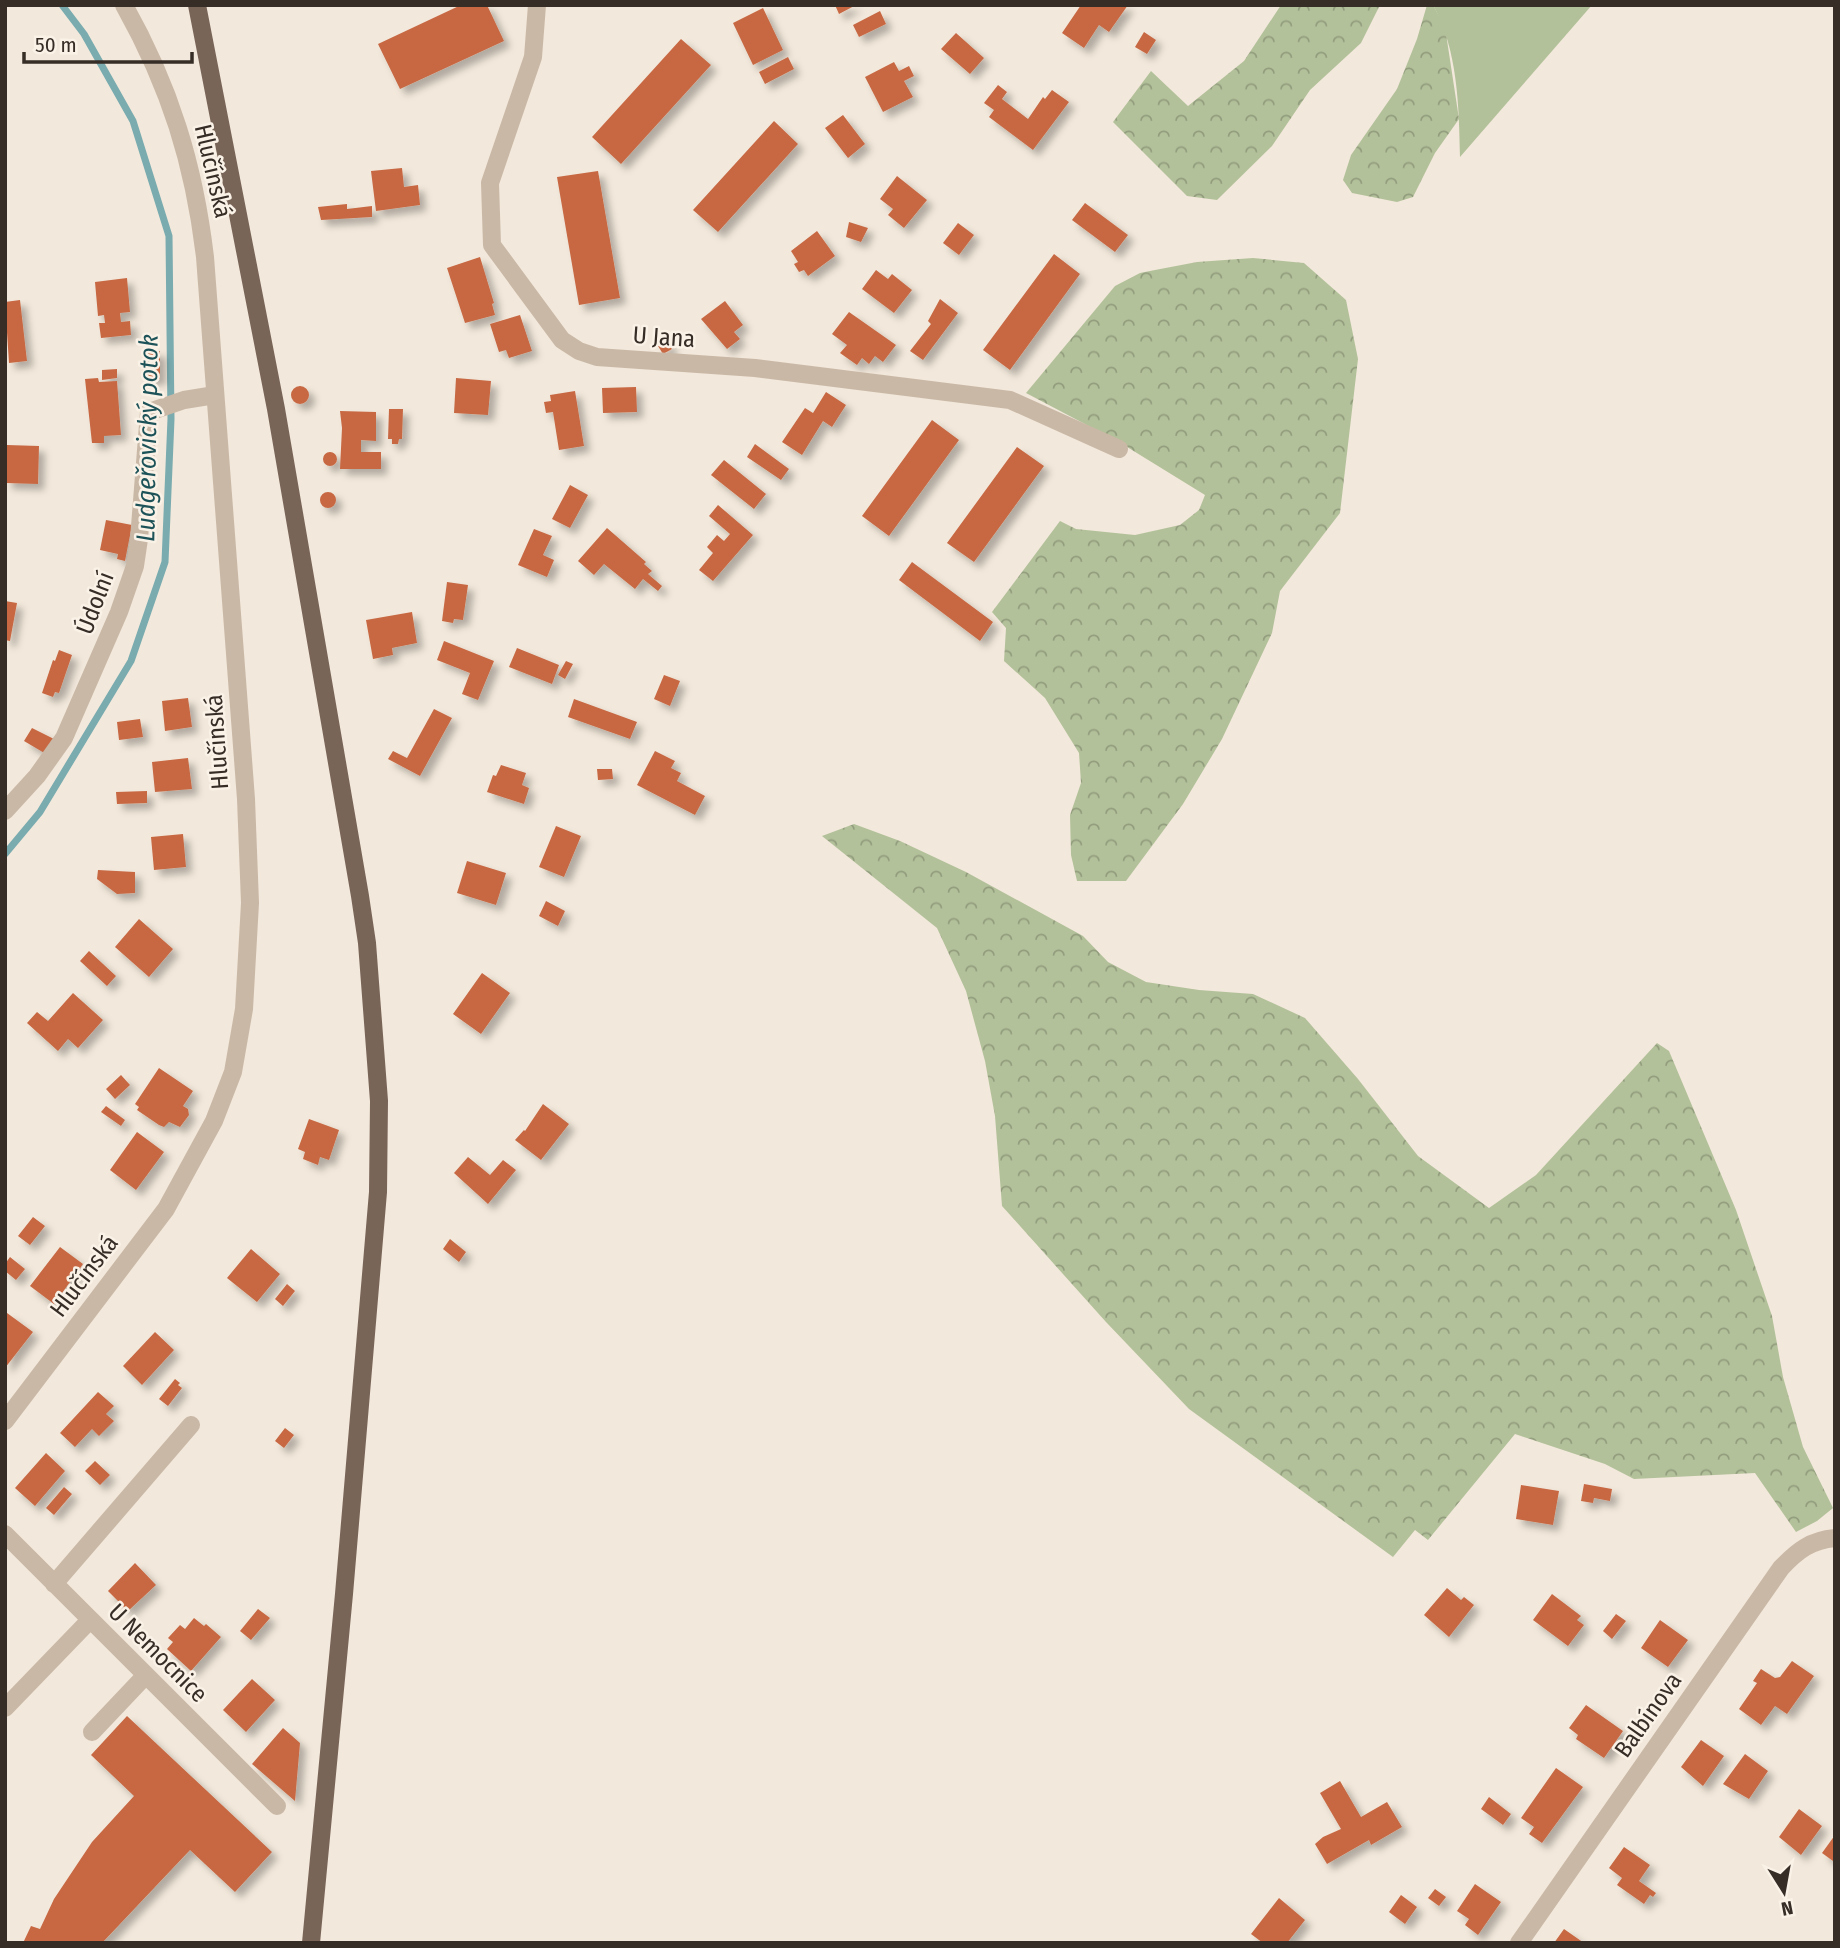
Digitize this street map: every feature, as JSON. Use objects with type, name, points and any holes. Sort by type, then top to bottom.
[{"type":"main road","points":[[197,5],[276,408],[341,777],[367,943],[379,1101],[378,1192],[311,1943]]},
{"type":"street","name":"Hlučínská","points":[[5,1421],[166,1209],[214,1121],[233,1072],[244,1009],[250,903],[246,799],[205,257],[193,179],[181,131],[152,56],[124,5]]},
{"type":"street","name":"U Jana","points":[[537,5],[534,57],[490,183],[492,245],[562,340],[579,351],[597,357],[755,368],[1010,400],[1119,449]]},
{"type":"street","name":"Údolní","points":[[5,811],[37,776],[64,738],[119,612],[135,566],[149,412],[184,400],[215,395]]},
{"type":"street","points":[[54,1584],[191,1425]]},
{"type":"street","name":"U Nemocnice","points":[[5,1534],[277,1805]]},
{"type":"street","name":"Balbínova","points":[[1519,1943],[1781,1567],[1799,1549],[1820,1539],[1835,1538]]},
{"type":"street","points":[[5,1708],[90,1620]]},
{"type":"street","points":[[92,1732],[145,1676]]},
{"type":"green space","points":[[1281,5],[1380,5],[1361,43],[1310,90],[1272,146],[1217,200],[1187,196],[1113,122],[1151,71],[1188,106],[1244,61]]},
{"type":"green space","points":[[1427,5],[1433,5],[1445,27],[1459,119],[1435,153],[1413,197],[1397,202],[1352,193],[1343,180],[1351,155],[1397,89]]},
{"type":"green space","points":[[1433,5],[1592,5],[1460,157],[1456,79],[1448,41]]},
{"type":"green space","points":[[1253,258],[1304,263],[1346,300],[1358,359],[1340,513],[1280,591],[1272,633],[1222,739],[1183,804],[1126,881],[1077,881],[1071,855],[1070,815],[1081,783],[1079,753],[1045,698],[1004,661],[1006,628],[992,612],[1060,521],[1076,529],[1135,535],[1180,525],[1199,510],[1205,495],[1119,442],[1026,393],[1115,286],[1140,273],[1197,262]]},
{"type":"green space","points":[[854,824],[900,841],[966,872],[1083,936],[1108,962],[1146,982],[1253,994],[1305,1018],[1358,1079],[1418,1156],[1489,1208],[1536,1175],[1657,1043],[1669,1051],[1736,1210],[1772,1316],[1783,1377],[1803,1447],[1833,1508],[1817,1521],[1796,1532],[1755,1473],[1634,1479],[1605,1464],[1515,1434],[1428,1540],[1415,1530],[1393,1557],[1189,1409],[1106,1322],[1002,1206],[995,1116],[985,1061],[966,991],[937,928],[822,836]]},
{"type":"building","points":[[461,5],[487,5],[504,41],[400,89],[378,44]]},
{"type":"building","points":[[835,5],[856,5],[839,14]]},
{"type":"building","points":[[1081,5],[1128,5],[1109,32],[1099,25],[1084,48],[1062,33]]},
{"type":"building","points":[[763,8],[783,50],[753,65],[733,23]]},
{"type":"building","points":[[880,11],[886,24],[859,37],[853,25]]},
{"type":"building","points":[[1144,32],[1156,40],[1147,54],[1135,47]]},
{"type":"building","points":[[956,33],[984,58],[970,74],[941,49]]},
{"type":"building","points":[[681,39],[711,65],[621,164],[592,137]]},
{"type":"building","points":[[788,57],[794,69],[765,84],[759,72]]},
{"type":"building","points":[[894,62],[899,71],[909,66],[914,76],[904,81],[913,97],[883,112],[865,77]]},
{"type":"building","points":[[998,85],[1007,92],[1002,99],[1028,119],[1043,97],[1045,99],[1052,90],[1069,102],[1033,150],[989,117],[994,110],[984,103]]},
{"type":"building","points":[[843,115],[865,144],[848,158],[825,128]]},
{"type":"building","points":[[774,121],[798,144],[718,232],[693,210]]},
{"type":"building","points":[[402,168],[404,187],[418,185],[420,205],[376,211],[371,171]]},
{"type":"building","points":[[598,171],[620,298],[579,305],[557,177]]},
{"type":"building","points":[[897,176],[927,200],[904,228],[888,215],[893,209],[880,199]]},
{"type":"building","points":[[1085,203],[1128,235],[1115,252],[1072,220]]},
{"type":"building","points":[[347,204],[347,209],[372,206],[372,217],[321,220],[318,207]]},
{"type":"building","points":[[849,222],[868,228],[861,242],[846,237]]},
{"type":"building","points":[[958,223],[974,235],[959,255],[943,243]]},
{"type":"building","points":[[817,231],[835,256],[808,276],[804,270],[799,272],[794,264],[798,262],[791,251]]},
{"type":"building","points":[[1054,254],[1080,274],[1010,370],[983,350]]},
{"type":"building","points":[[480,257],[495,315],[465,323],[447,268]]},
{"type":"building","points":[[876,270],[888,279],[892,274],[912,290],[894,313],[862,289]]},
{"type":"building","points":[[127,278],[130,312],[120,313],[121,322],[130,321],[131,335],[101,338],[99,323],[105,323],[104,315],[98,316],[95,282]]},
{"type":"building","points":[[940,299],[958,313],[923,360],[910,351],[931,324],[928,321]]},
{"type":"building","points":[[20,300],[27,361],[9,363],[5,302]]},
{"type":"building","points":[[725,301],[743,325],[734,332],[740,339],[727,349],[701,319]]},
{"type":"building","points":[[849,312],[896,345],[883,362],[875,356],[869,364],[862,358],[857,365],[840,353],[847,345],[832,334]]},
{"type":"building","points":[[520,315],[532,351],[509,358],[506,350],[499,352],[490,324]]},
{"type":"building","points":[[667,340],[672,349],[663,354],[658,346]]},
{"type":"building","points":[[143,351],[160,351],[160,379],[142,379]]},
{"type":"building","points":[[117,369],[117,378],[102,380],[102,370]]},
{"type":"building","points":[[98,378],[99,382],[117,381],[121,435],[104,436],[104,443],[92,443],[85,379]]},
{"type":"building","points":[[456,378],[491,381],[488,415],[454,413]]},
{"type":"building","points":[[300,386],[306,389],[309,395],[306,401],[300,404],[294,401],[291,395],[294,389]]},
{"type":"building","points":[[636,387],[637,412],[603,413],[602,388]]},
{"type":"building","points":[[575,391],[584,446],[559,450],[553,412],[546,413],[544,402],[551,401],[550,395]]},
{"type":"building","points":[[826,392],[846,405],[832,427],[823,421],[802,455],[782,442],[805,408],[813,413]]},
{"type":"building","points":[[389,409],[403,409],[402,439],[399,439],[398,444],[392,444],[392,439],[388,439]]},
{"type":"building","points":[[340,411],[376,412],[376,441],[361,440],[361,452],[381,452],[381,469],[340,469]]},
{"type":"building","points":[[932,420],[959,440],[889,536],[862,516]]},
{"type":"building","points":[[755,444],[789,469],[781,480],[747,457]]},
{"type":"building","points":[[7,445],[39,446],[38,484],[6,483]]},
{"type":"building","points":[[1017,447],[1044,466],[974,562],[947,543]]},
{"type":"building","points":[[327,452],[333,452],[337,459],[333,466],[327,466],[323,462],[323,456]]},
{"type":"building","points":[[724,460],[766,494],[754,509],[711,475]]},
{"type":"building","points":[[570,485],[588,495],[570,528],[552,519]]},
{"type":"building","points":[[325,492],[331,492],[336,500],[334,506],[325,508],[320,503],[320,497]]},
{"type":"building","points":[[718,505],[753,535],[713,581],[699,570],[713,553],[707,547],[717,535],[724,541],[730,534],[709,516]]},
{"type":"building","points":[[106,520],[132,525],[125,561],[117,559],[118,554],[100,550]]},
{"type":"building","points":[[607,528],[646,562],[644,564],[652,571],[648,574],[662,586],[658,591],[643,579],[635,589],[604,564],[594,575],[578,561]]},
{"type":"building","points":[[534,529],[552,536],[543,555],[554,560],[547,577],[518,565]]},
{"type":"building","points":[[912,562],[993,622],[980,641],[899,580]]},
{"type":"building","points":[[447,582],[468,585],[463,620],[454,619],[453,623],[442,621]]},
{"type":"building","points":[[5,601],[17,603],[10,641],[5,640]]},
{"type":"building","points":[[412,612],[417,643],[392,648],[393,655],[373,659],[366,620]]},
{"type":"building","points":[[444,641],[494,661],[478,700],[462,694],[470,673],[437,660]]},
{"type":"building","points":[[517,648],[559,665],[552,684],[509,667]]},
{"type":"building","points":[[59,650],[72,655],[59,693],[55,692],[53,697],[42,693]]},
{"type":"building","points":[[566,661],[573,664],[565,679],[558,675]]},
{"type":"building","points":[[664,675],[680,681],[670,706],[654,699]]},
{"type":"building","points":[[188,698],[192,727],[165,731],[162,701]]},
{"type":"building","points":[[574,699],[637,722],[630,739],[568,717]]},
{"type":"building","points":[[434,709],[452,718],[420,776],[388,759],[393,751],[407,758]]},
{"type":"building","points":[[140,719],[143,737],[119,740],[117,722]]},
{"type":"building","points":[[32,728],[54,739],[46,754],[24,741]]},
{"type":"building","points":[[655,751],[675,761],[671,768],[681,773],[677,781],[705,796],[695,815],[637,785]]},
{"type":"building","points":[[188,758],[192,789],[155,792],[152,762]]},
{"type":"building","points":[[501,765],[526,773],[522,785],[529,788],[524,804],[487,792],[493,775],[496,776]]},
{"type":"building","points":[[597,769],[612,769],[613,779],[598,780]]},
{"type":"building","points":[[147,791],[147,803],[117,804],[116,792]]},
{"type":"building","points":[[556,826],[581,836],[564,877],[539,867]]},
{"type":"building","points":[[183,834],[186,867],[154,870],[151,837]]},
{"type":"building","points":[[467,861],[506,873],[496,905],[457,893]]},
{"type":"building","points":[[98,870],[135,872],[135,893],[117,894],[97,879]]},
{"type":"building","points":[[546,901],[565,911],[558,926],[539,916]]},
{"type":"building","points":[[139,919],[173,949],[149,977],[115,947]]},
{"type":"building","points":[[89,951],[116,976],[107,986],[80,961]]},
{"type":"building","points":[[482,973],[510,993],[481,1034],[453,1014]]},
{"type":"building","points":[[73,993],[103,1020],[78,1048],[68,1039],[58,1051],[27,1023],[37,1012],[48,1021]]},
{"type":"building","points":[[159,1068],[193,1091],[183,1106],[188,1109],[189,1115],[180,1127],[169,1122],[164,1127],[137,1110],[139,1107],[135,1104]]},
{"type":"building","points":[[121,1075],[130,1085],[115,1099],[106,1089]]},
{"type":"building","points":[[543,1104],[569,1124],[541,1160],[515,1140],[525,1131]]},
{"type":"building","points":[[106,1106],[125,1120],[121,1126],[101,1112]]},
{"type":"building","points":[[309,1119],[339,1130],[329,1160],[320,1157],[318,1165],[303,1159],[305,1152],[298,1149]]},
{"type":"building","points":[[137,1132],[164,1152],[136,1190],[110,1170]]},
{"type":"building","points":[[468,1157],[490,1175],[503,1160],[516,1170],[488,1204],[454,1173]]},
{"type":"building","points":[[33,1217],[45,1226],[30,1245],[18,1236]]},
{"type":"building","points":[[450,1239],[466,1252],[459,1262],[443,1249]]},
{"type":"building","points":[[60,1247],[83,1264],[54,1304],[30,1286]]},
{"type":"building","points":[[251,1249],[280,1274],[257,1302],[227,1278]]},
{"type":"building","points":[[10,1257],[25,1269],[16,1280],[5,1271],[5,1264]]},
{"type":"building","points":[[287,1284],[295,1291],[283,1306],[275,1299]]},
{"type":"building","points":[[7,1313],[33,1332],[5,1368],[5,1316]]},
{"type":"building","points":[[155,1332],[174,1350],[142,1385],[123,1366]]},
{"type":"building","points":[[175,1379],[182,1388],[168,1406],[159,1399]]},
{"type":"building","points":[[98,1392],[114,1406],[106,1414],[114,1421],[99,1436],[92,1429],[75,1447],[60,1433]]},
{"type":"building","points":[[285,1428],[294,1435],[284,1448],[275,1441]]},
{"type":"building","points":[[46,1453],[65,1471],[35,1506],[15,1488]]},
{"type":"building","points":[[95,1461],[110,1475],[100,1485],[85,1471]]},
{"type":"building","points":[[1584,1484],[1612,1489],[1610,1501],[1594,1498],[1593,1503],[1581,1501]]},
{"type":"building","points":[[1521,1485],[1559,1491],[1553,1525],[1516,1519]]},
{"type":"building","points":[[64,1487],[72,1494],[54,1515],[46,1508]]},
{"type":"building","points":[[135,1563],[156,1585],[128,1611],[108,1591]]},
{"type":"building","points":[[1447,1588],[1461,1600],[1464,1597],[1474,1605],[1449,1637],[1424,1615]]},
{"type":"building","points":[[1552,1594],[1581,1616],[1577,1620],[1584,1625],[1568,1646],[1533,1620]]},
{"type":"building","points":[[258,1609],[270,1618],[251,1640],[240,1631]]},
{"type":"building","points":[[1616,1614],[1626,1621],[1612,1639],[1603,1631]]},
{"type":"building","points":[[194,1618],[221,1637],[191,1671],[167,1649],[173,1642],[168,1638],[180,1625],[185,1629]]},
{"type":"building","points":[[1660,1620],[1688,1640],[1668,1667],[1641,1648]]},
{"type":"building","points":[[1792,1661],[1814,1676],[1787,1714],[1775,1706],[1761,1725],[1739,1709],[1757,1683],[1753,1681],[1761,1669],[1775,1678],[1780,1677]]},
{"type":"building","points":[[252,1679],[275,1700],[246,1732],[223,1710]]},
{"type":"building","points":[[1586,1705],[1623,1731],[1604,1758],[1576,1739],[1578,1735],[1569,1728]]},
{"type":"building","points":[[127,1716],[272,1852],[235,1892],[190,1850],[102,1943],[23,1943],[31,1926],[40,1929],[54,1899],[92,1842],[134,1796],[91,1755]]},
{"type":"building","points":[[283,1728],[300,1743],[295,1801],[252,1764]]},
{"type":"building","points":[[1701,1740],[1724,1756],[1703,1786],[1681,1767]]},
{"type":"building","points":[[1745,1754],[1768,1771],[1749,1799],[1723,1784]]},
{"type":"building","points":[[1556,1768],[1583,1787],[1542,1843],[1529,1834],[1534,1827],[1521,1818]]},
{"type":"building","points":[[1340,1781],[1361,1817],[1387,1802],[1402,1827],[1371,1845],[1369,1840],[1327,1864],[1315,1844],[1341,1829],[1320,1793]]},
{"type":"building","points":[[1489,1797],[1511,1814],[1503,1825],[1481,1809]]},
{"type":"building","points":[[1799,1809],[1822,1826],[1801,1855],[1779,1837]]},
{"type":"building","points":[[1835,1835],[1835,1858],[1833,1861],[1822,1853]]},
{"type":"building","points":[[1624,1847],[1650,1865],[1639,1881],[1656,1893],[1653,1897],[1650,1895],[1644,1904],[1617,1885],[1622,1878],[1609,1868]]},
{"type":"building","points":[[1475,1884],[1501,1902],[1478,1935],[1465,1925],[1469,1919],[1457,1911]]},
{"type":"building","points":[[1435,1889],[1446,1897],[1439,1906],[1428,1898]]},
{"type":"building","points":[[1401,1895],[1417,1907],[1405,1924],[1389,1912]]},
{"type":"building","points":[[1279,1898],[1305,1920],[1287,1943],[1263,1943],[1251,1934]]},
{"type":"building","points":[[1564,1929],[1584,1943],[1554,1943]]},
{"type":"waterway","name":"Ludgeřovický potok","points":[[5,854],[40,812],[131,661],[165,562],[171,419],[169,236],[133,121],[84,34],[62,5]]}]
